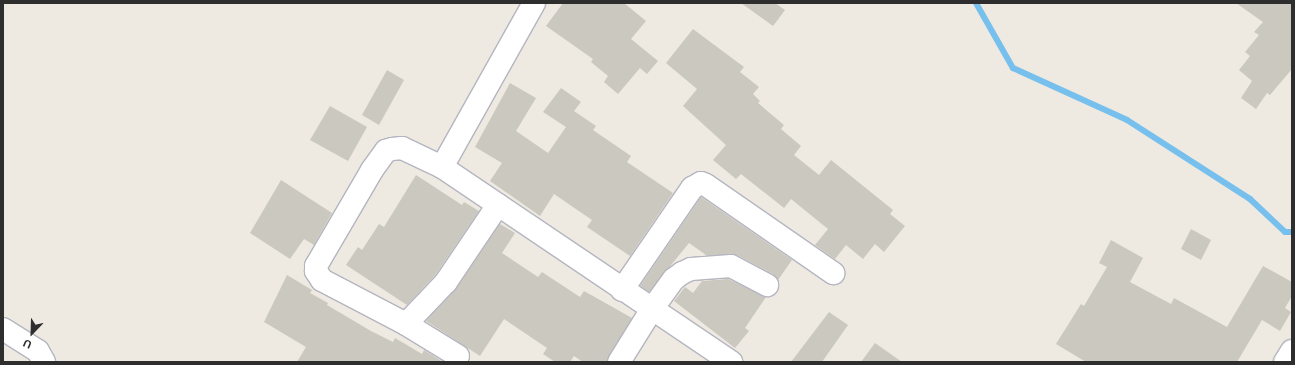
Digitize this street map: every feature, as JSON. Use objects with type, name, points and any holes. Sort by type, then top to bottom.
[{"type":"street","points":[[442,167],[534,3]]},
{"type":"street","points":[[458,356],[406,324],[317,276],[316,266],[372,170],[386,151],[402,148],[442,167],[622,290],[731,362]]},
{"type":"street","points":[[622,290],[692,188],[701,183],[832,273]]},
{"type":"street","points":[[406,324],[446,282],[498,205]]},
{"type":"street","points":[[619,362],[652,310],[674,279],[691,269],[731,266],[767,285]]},
{"type":"street","points":[[3,329],[38,351],[44,362]]},
{"type":"street","points":[[1285,362],[1292,351]]},
{"type":"building","points":[[563,3],[624,3],[646,21],[631,39],[658,61],[647,74],[640,68],[618,94],[604,82],[608,76],[591,62],[593,59],[546,26]]},
{"type":"building","points":[[741,3],[775,3],[785,10],[773,26]]},
{"type":"building","points":[[1236,3],[1292,3],[1292,69],[1270,95],[1267,93],[1256,109],[1241,98],[1252,81],[1239,70],[1250,56],[1245,52],[1259,35],[1254,32],[1263,22]]},
{"type":"building","points":[[693,29],[744,67],[740,72],[759,87],[753,94],[760,101],[758,103],[784,125],[781,129],[801,146],[794,155],[819,175],[831,160],[893,210],[890,214],[905,226],[884,252],[875,244],[863,259],[846,245],[835,259],[815,245],[828,229],[791,199],[784,208],[741,174],[736,179],[713,160],[726,145],[683,106],[697,89],[666,63]]},
{"type":"building","points":[[387,70],[404,80],[379,125],[362,115]]},
{"type":"building","points":[[510,83],[536,98],[516,131],[548,153],[566,127],[543,112],[561,88],[581,102],[574,111],[596,126],[593,130],[631,156],[627,162],[673,193],[630,256],[587,227],[592,220],[554,194],[540,216],[490,181],[502,163],[475,147]]},
{"type":"building","points":[[330,106],[367,127],[348,161],[310,140]]},
{"type":"building","points":[[416,175],[462,205],[464,202],[479,211],[436,274],[407,305],[346,265],[358,247],[362,250],[379,224],[384,227]]},
{"type":"building","points":[[281,180],[332,213],[314,245],[304,239],[290,259],[250,233]]},
{"type":"building","points":[[701,197],[792,260],[778,280],[773,274],[737,255],[706,255],[689,243],[649,292],[640,286]]},
{"type":"building","points":[[500,224],[515,233],[502,253],[538,277],[542,272],[580,297],[584,291],[632,318],[607,362],[583,362],[574,356],[570,362],[555,362],[543,354],[547,348],[504,319],[480,356],[426,321],[456,289]]},
{"type":"building","points":[[1191,229],[1211,240],[1201,260],[1181,249]]},
{"type":"building","points":[[1111,240],[1143,258],[1130,282],[1171,304],[1174,298],[1227,327],[1263,266],[1292,282],[1292,296],[1285,308],[1291,312],[1280,331],[1262,320],[1237,362],[1086,362],[1056,344],[1081,304],[1084,306],[1107,267],[1099,263]]},
{"type":"building","points":[[287,275],[312,290],[310,293],[328,303],[327,305],[371,331],[393,342],[395,338],[422,354],[424,350],[443,362],[297,362],[306,347],[264,322]]},
{"type":"building","points":[[728,279],[766,297],[745,328],[749,331],[735,348],[674,301],[685,287],[693,293],[702,281]]},
{"type":"building","points":[[829,312],[848,325],[822,362],[791,362]]},
{"type":"building","points":[[875,343],[902,362],[861,362]]},
{"type":"waterway","points":[[976,3],[1013,68],[1127,120],[1250,199],[1285,232],[1292,232]]}]
